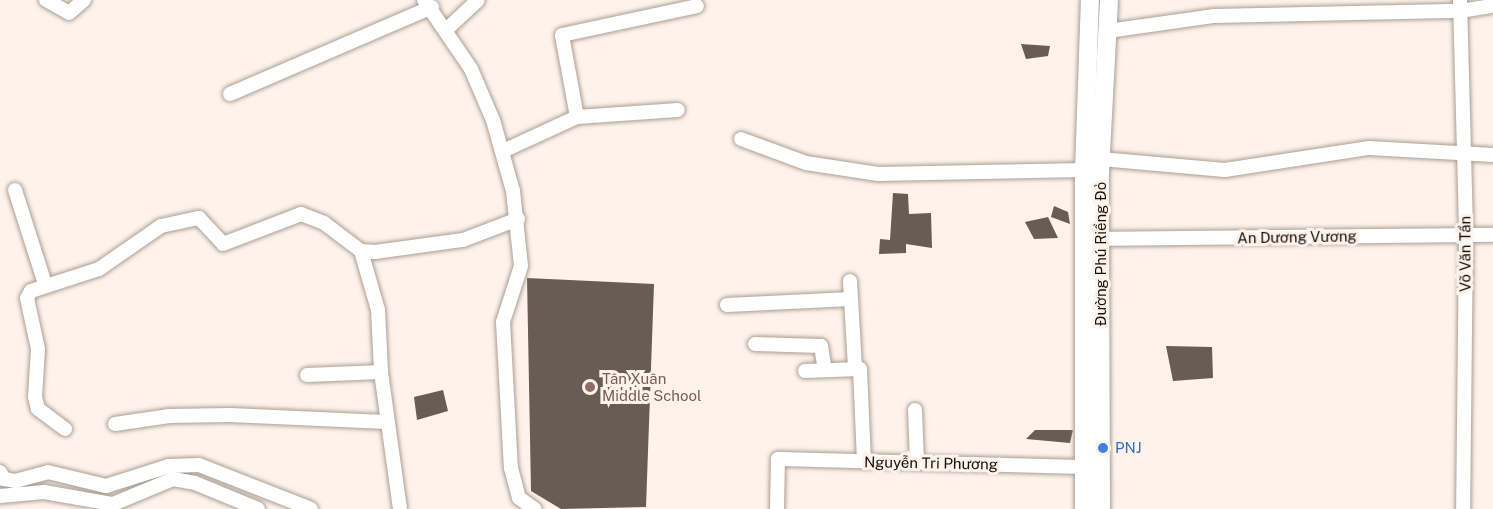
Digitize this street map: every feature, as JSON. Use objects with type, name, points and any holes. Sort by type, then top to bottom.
[{"type":"main road","name":"Đường Phú Riềng Đỏ","points":[[1090,0],[1084,170],[1093,239],[1101,509]]},
{"type":"main road","name":"Đường Phú Riềng Đỏ","points":[[1084,509],[1093,239],[1101,159],[1109,0]]},
{"type":"street","points":[[46,0],[69,13],[84,0]]},
{"type":"street","points":[[447,29],[478,0]]},
{"type":"street","points":[[230,94],[428,3],[447,29],[471,69],[503,151],[518,219],[521,266],[502,322],[511,468],[519,498],[528,508]]},
{"type":"street","points":[[577,117],[562,35],[697,6]]},
{"type":"street","name":"Võ Văn Tần","points":[[1460,6],[1466,234],[1463,509]]},
{"type":"street","points":[[1108,31],[1224,15],[1493,6]]},
{"type":"street","points":[[503,151],[577,117],[678,110]]},
{"type":"street","points":[[741,139],[806,164],[878,174],[1084,170]]},
{"type":"street","points":[[1101,159],[1225,170],[1369,148],[1493,155]]},
{"type":"street","points":[[15,190],[45,284]]},
{"type":"street","points":[[64,429],[38,409],[34,397],[38,349],[27,298],[35,286],[99,269],[161,226],[192,217],[199,218],[223,244],[301,214],[324,223],[362,251],[378,310],[386,422],[400,509]]},
{"type":"street","points":[[362,251],[463,240],[518,219]]},
{"type":"street","name":"An Dương Vương","points":[[1093,239],[1493,235]]},
{"type":"street","points":[[850,281],[855,368]]},
{"type":"street","points":[[727,305],[851,299]]},
{"type":"street","points":[[755,344],[821,346],[825,370]]},
{"type":"street","points":[[806,371],[855,368],[861,371],[864,462]]},
{"type":"street","points":[[307,375],[381,372]]},
{"type":"street","points":[[915,410],[917,463]]},
{"type":"street","points":[[115,424],[168,416],[230,415],[386,422]]},
{"type":"street","name":"Nguyễn Tri Phương","points":[[777,509],[778,459],[1084,467]]},
{"type":"street","points":[[0,472],[4,479],[15,481],[48,472],[94,487],[169,466],[199,465],[311,509]]},
{"type":"street","points":[[218,492],[227,475]]},
{"type":"street","points":[[0,496],[44,492],[113,504],[173,479],[218,492],[258,509]]},
{"type":"building","points":[[1021,44],[1050,46],[1048,56],[1026,59]]},
{"type":"building","points":[[893,193],[908,194],[909,214],[931,213],[932,248],[906,244],[906,253],[879,254],[880,239],[890,240]]},
{"type":"building","points":[[1054,206],[1068,212],[1070,224],[1051,217]]},
{"type":"building","points":[[1048,217],[1058,238],[1034,239],[1025,222]]},
{"type":"building","name":"Tân Xuân Middle School","points":[[527,278],[654,284],[646,507],[561,509],[531,491]]},
{"type":"building","points":[[1166,346],[1212,347],[1213,378],[1173,381]]},
{"type":"building","points":[[443,390],[448,411],[417,420],[414,397]]},
{"type":"building","points":[[1035,430],[1073,430],[1070,443],[1026,439]]},
{"type":"place","name":"Tân Xuân Middle School","points":[[590,387]]},
{"type":"place","name":"PNJ","points":[[1103,448]]}]
